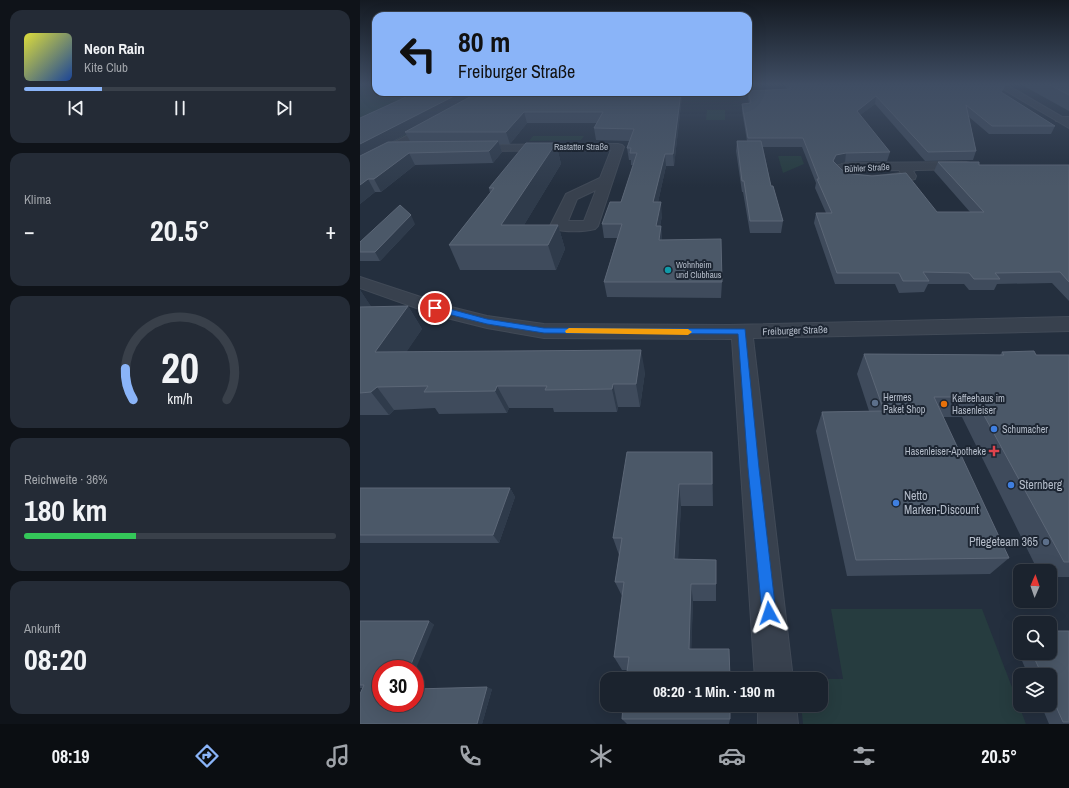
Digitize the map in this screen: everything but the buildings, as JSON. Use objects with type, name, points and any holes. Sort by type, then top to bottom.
[{"type":"street","points":[[360,166],[443,119]]},
{"type":"street","points":[[1059,119],[1069,119]]},
{"type":"street","points":[[1059,119],[1069,125]]},
{"type":"street","name":"Rastatter Straße","points":[[461,148],[618,147],[607,180]]},
{"type":"street","points":[[390,149],[413,149]]},
{"type":"street","name":"Bühler Straße","points":[[916,166],[905,170],[910,176],[898,178],[851,178],[839,170],[845,167],[916,166],[978,166]]},
{"type":"street","name":"Freiburger Straße","points":[[360,282],[446,312],[487,322],[544,331],[742,331],[1069,324]]},
{"type":"street","points":[[742,331],[753,468],[768,601],[773,672]]},
{"type":"street","points":[[777,712],[778,724]]},
{"type":"green space","points":[[360,119],[436,119],[360,161]]},
{"type":"green space","points":[[706,119],[725,119],[725,120],[706,120]]},
{"type":"green space","points":[[533,136],[584,136],[581,140],[529,141]]},
{"type":"green space","points":[[778,156],[801,156],[804,164],[783,173]]},
{"type":"green space","points":[[831,609],[982,609],[1013,690],[1013,712],[1021,712],[1026,724],[803,724],[802,712],[828,712],[828,679],[843,679]]},
{"type":"slow traffic","points":[[569,331],[688,332]]},
{"type":"place","name":"Wohnheim und Clubhaus","points":[[668,270]]},
{"type":"place","name":"Hermes Paket Shop","points":[[875,403]]},
{"type":"place","name":"Kaffeehaus im Hasenleiser","points":[[944,404]]},
{"type":"place","name":"Schumacher","points":[[994,429]]},
{"type":"place","name":"Hasenleiser-Apotheke","points":[[994,451]]},
{"type":"place","name":"Sternberg","points":[[1011,485]]},
{"type":"place","name":"Netto Marken-Discount","points":[[896,503]]},
{"type":"place","name":"Pflegeteam 365","points":[[1046,542]]},
{"type":"route","points":[[435,308],[487,322],[544,331],[742,331],[753,468],[769,613]]}]
